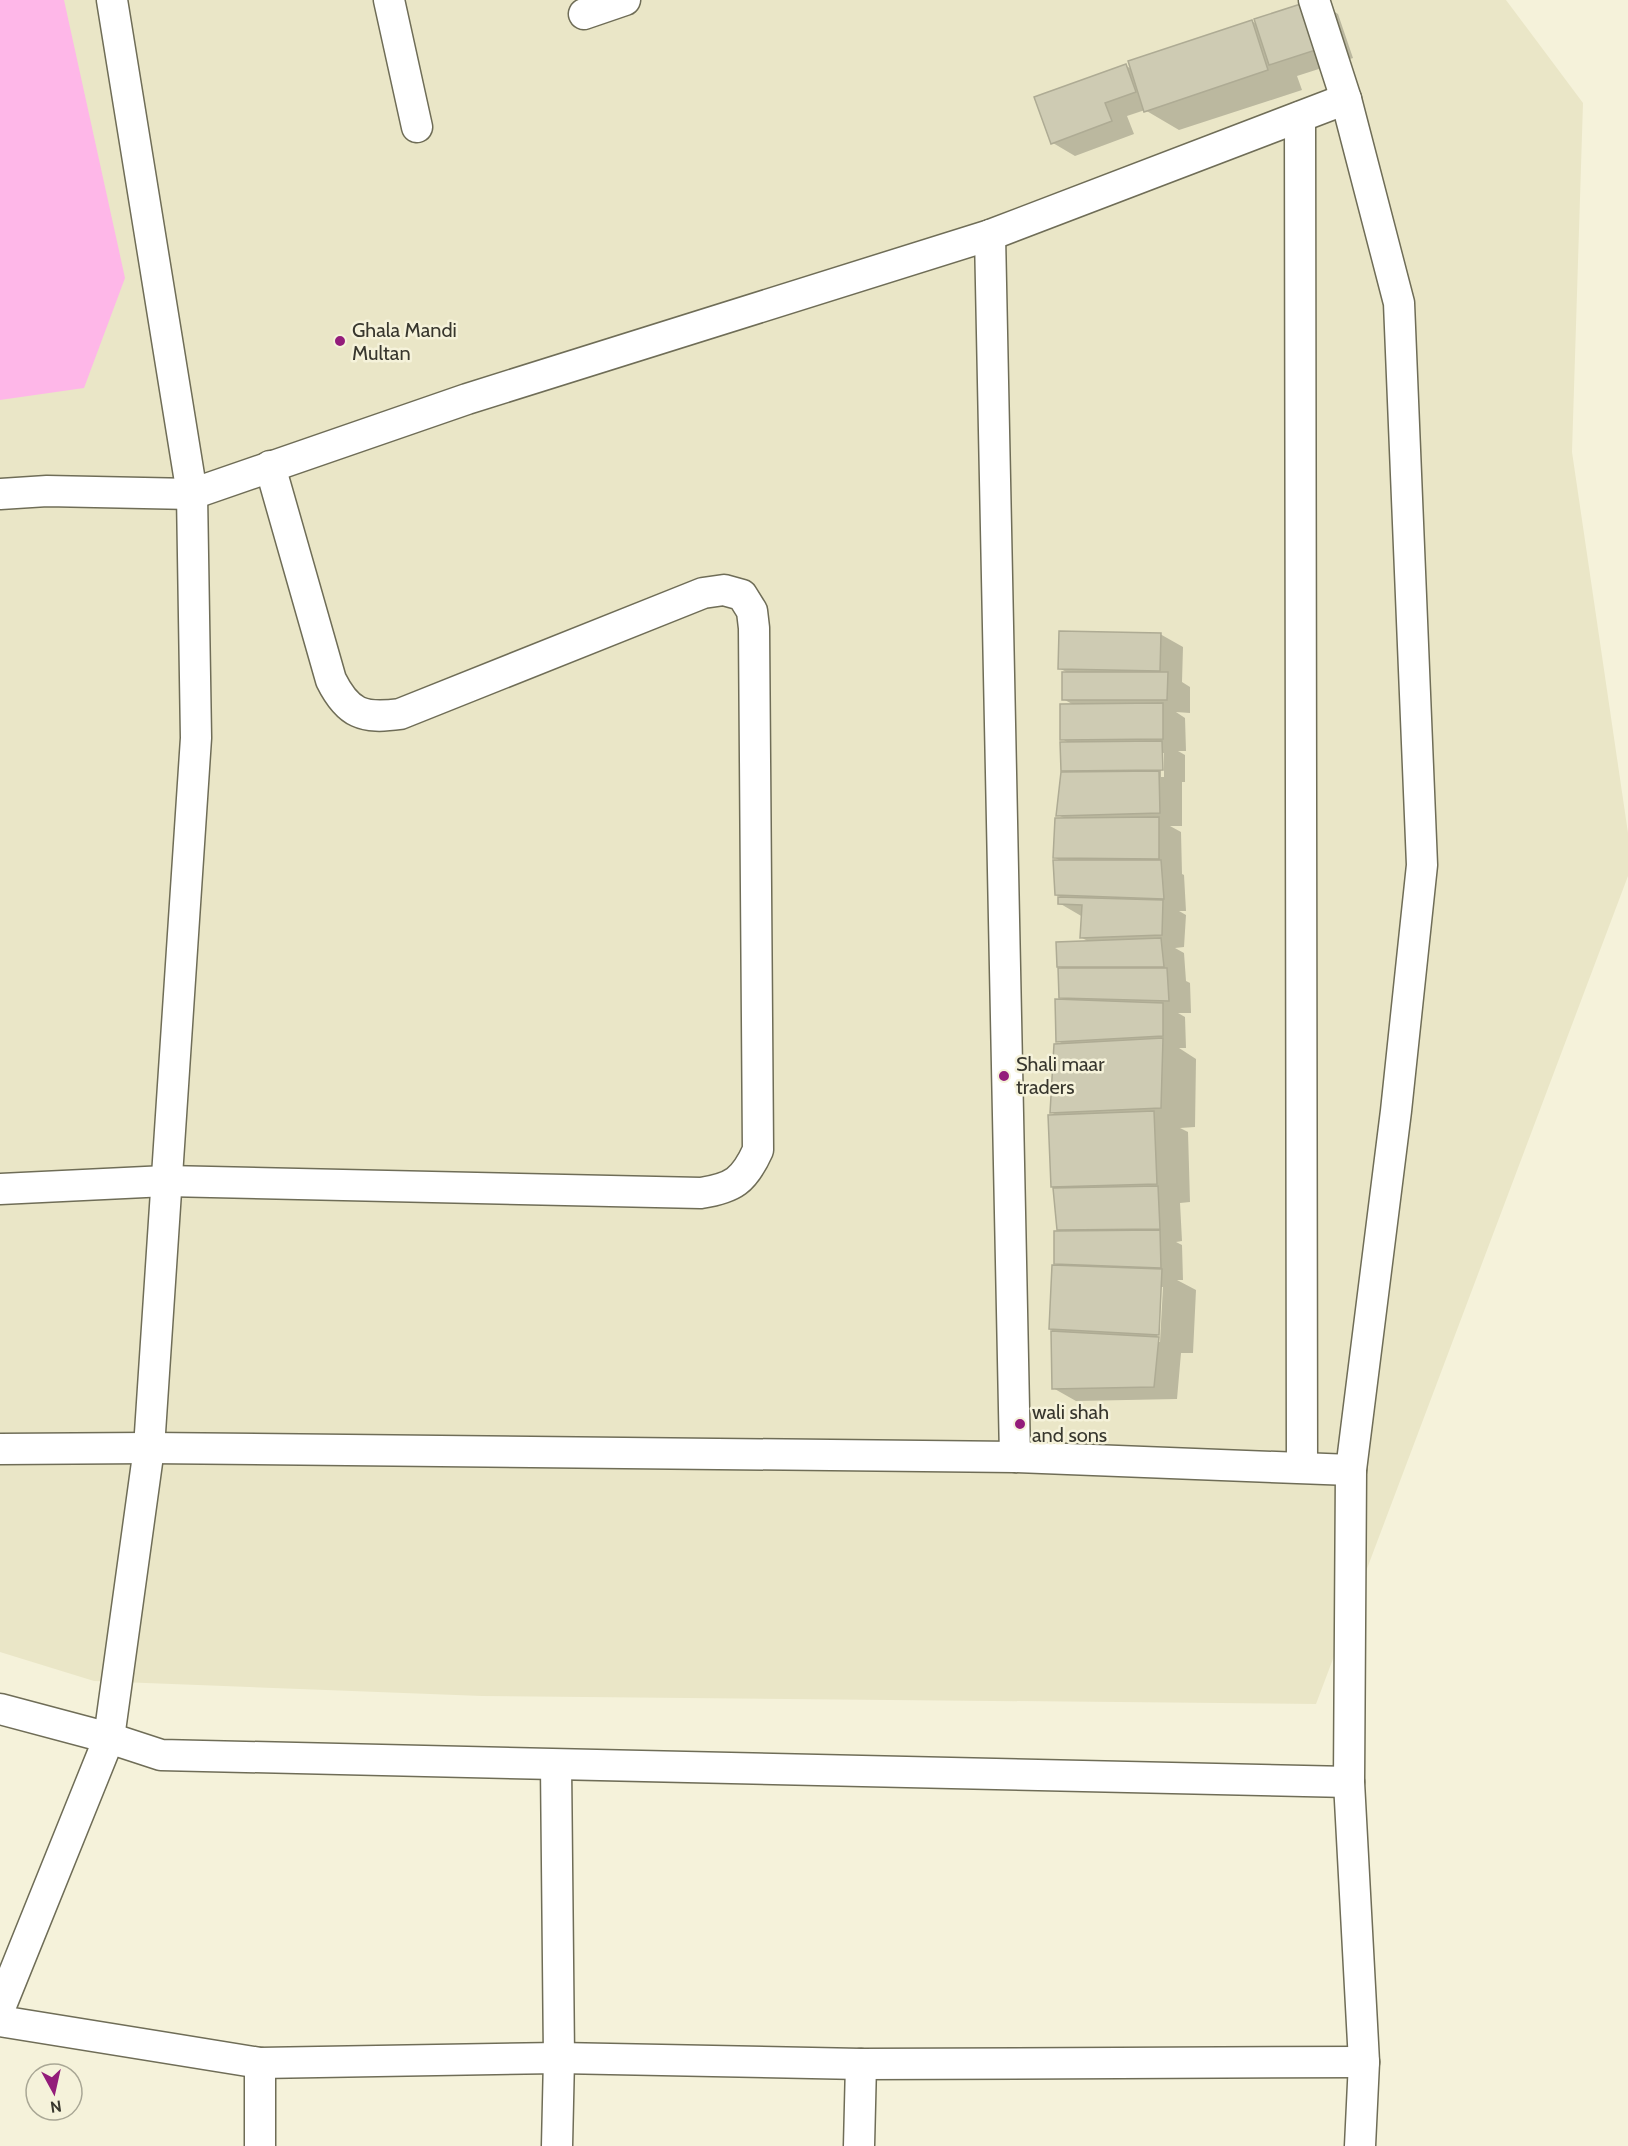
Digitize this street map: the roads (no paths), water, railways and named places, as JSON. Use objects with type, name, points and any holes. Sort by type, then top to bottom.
[{"type":"street","points":[[0,2008],[109,1738],[149,1448],[196,738],[192,494],[112,0]]},
{"type":"street","points":[[389,0],[417,127]]},
{"type":"street","points":[[584,14],[625,0]]},
{"type":"street","points":[[1314,0],[1346,99],[1399,303],[1422,865],[1395,1123],[1351,1470],[1349,1782],[1364,2062],[1360,2146]]},
{"type":"street","points":[[0,494],[47,491],[192,494],[467,399],[990,235],[1346,99]]},
{"type":"street","points":[[1300,117],[1302,1467]]},
{"type":"street","points":[[990,235],[1015,1457]]},
{"type":"street","points":[[0,1189],[166,1181],[701,1193],[722,1190],[738,1182],[749,1170],[758,1150],[754,628],[752,611],[742,595],[724,590],[704,593],[400,714],[376,717],[352,709],[340,698],[332,680],[270,466]]},
{"type":"street","points":[[0,1449],[149,1448],[1015,1457],[1351,1470]]},
{"type":"street","points":[[0,1709],[109,1738],[161,1755],[1349,1782]]},
{"type":"street","points":[[556,1765],[560,2058],[557,2146]]},
{"type":"street","points":[[0,2021],[260,2063],[560,2058],[861,2064],[1364,2062]]},
{"type":"street","points":[[260,2063],[260,2146]]},
{"type":"street","points":[[859,2146],[861,2064]]},
{"type":"place","name":"Ghala Mandi Multan","points":[[340,341]]},
{"type":"place","name":"Shali maar traders","points":[[1004,1076]]},
{"type":"place","name":"wali shah and sons","points":[[1020,1424]]}]
